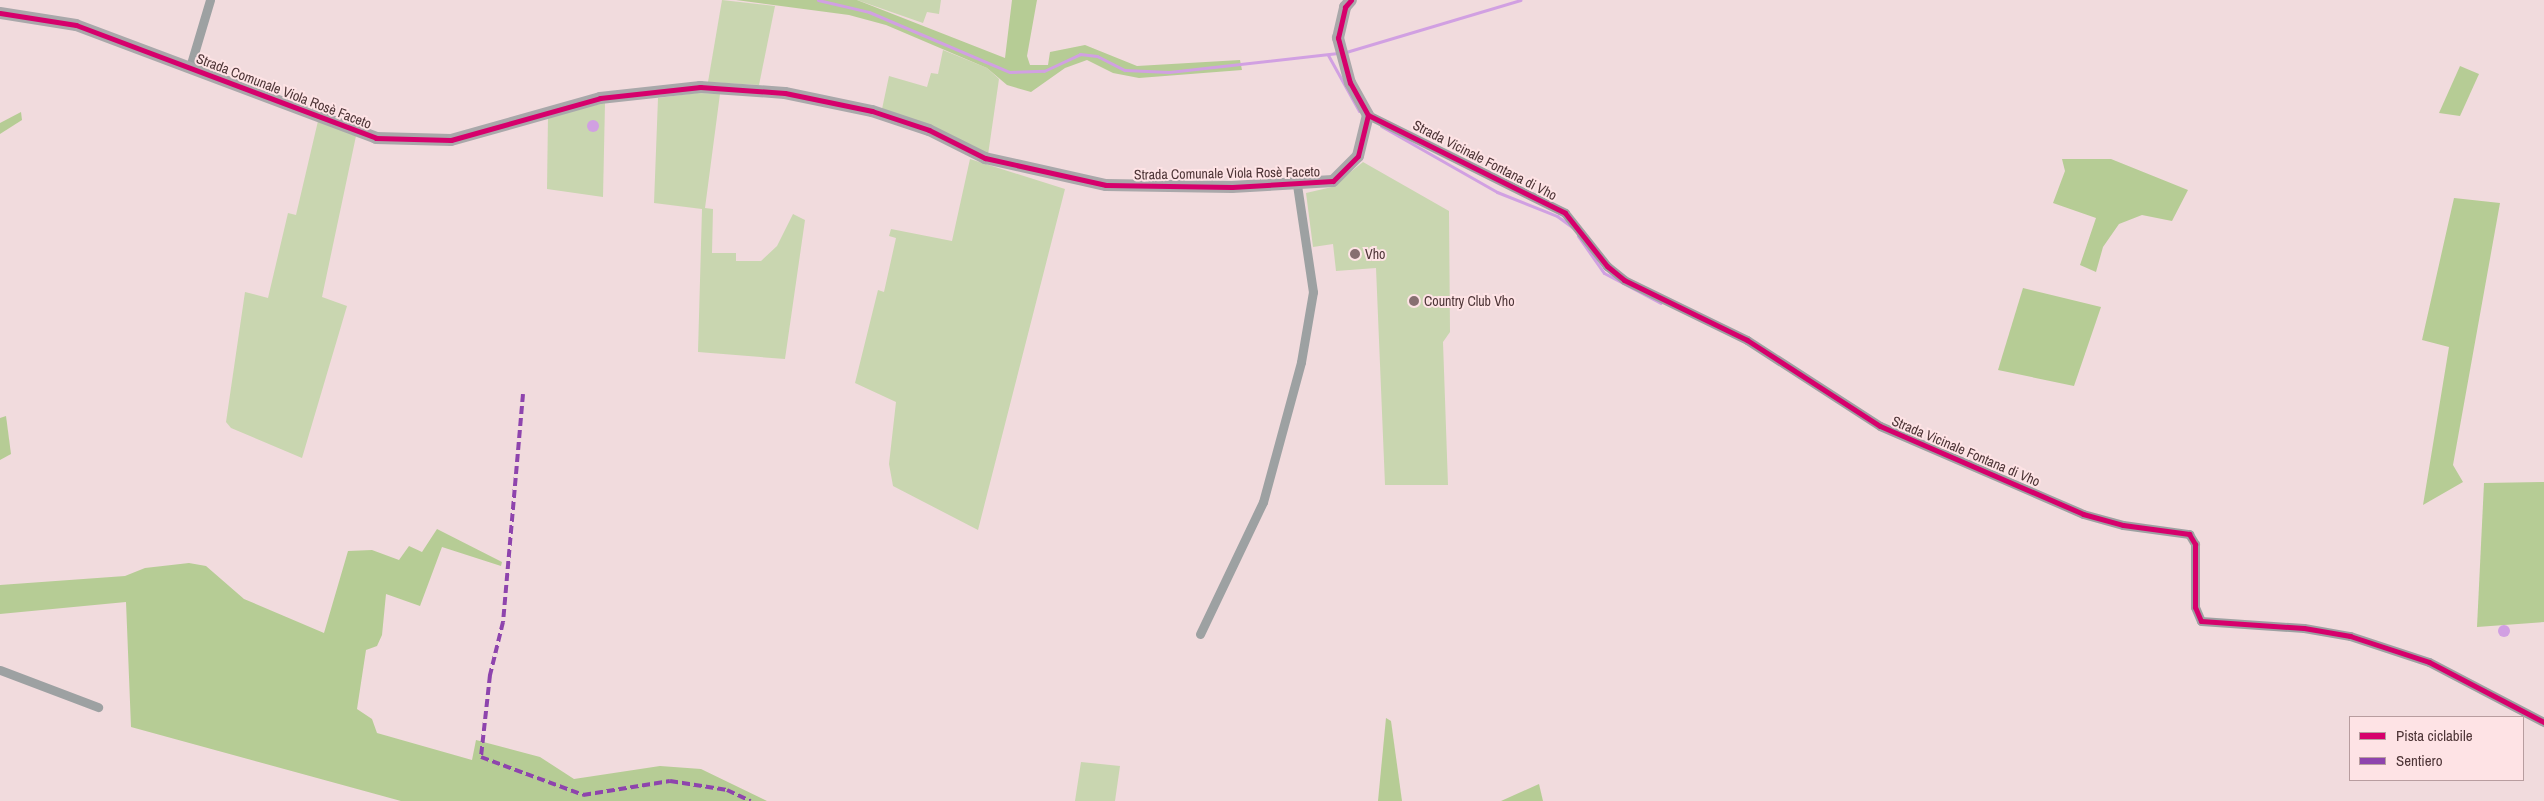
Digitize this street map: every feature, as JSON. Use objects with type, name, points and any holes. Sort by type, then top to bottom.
[{"type":"street","points":[[190,67],[210,0]]},
{"type":"street","points":[[1346,2],[1338,27],[1339,52],[1368,115]]},
{"type":"street","name":"Strada Comunale Viola Rosè Faceto","points":[[0,13],[76,25],[376,138],[451,140],[600,98],[700,87],[785,93],[872,111],[929,130],[984,158],[1106,185],[1297,185],[1333,181],[1345,172],[1365,139],[1368,115]]},
{"type":"street","name":"Strada Vicinale Fontana di Vho","points":[[1368,115],[1565,213],[1607,266],[1624,280],[1747,340],[1880,426],[2083,514],[2123,525],[2189,534],[2195,544],[2195,607],[2201,621],[2304,628],[2350,636],[2429,662],[2544,722]]},
{"type":"street","points":[[1200,634],[1263,502],[1301,362],[1313,292],[1297,185]]},
{"type":"street","points":[[0,670],[98,707]]},
{"type":"green space","points":[[722,0],[775,6],[759,85],[708,82]]},
{"type":"green space","points":[[736,0],[857,0],[1005,58],[1012,0],[1037,0],[1027,56],[1030,65],[1048,65],[1050,52],[1085,45],[1137,66],[1240,60],[1242,70],[1139,78],[1113,73],[1087,60],[1065,68],[1031,92],[1007,85],[987,68],[886,25],[849,15]]},
{"type":"green space","points":[[857,0],[941,0],[939,14],[927,12],[923,23]]},
{"type":"green space","points":[[943,50],[987,68],[999,79],[988,155],[882,109],[889,76],[927,87],[931,73],[938,74]]},
{"type":"green space","points":[[2460,66],[2479,74],[2460,116],[2439,113]]},
{"type":"green space","points":[[697,93],[720,94],[705,208],[713,209],[712,253],[736,253],[736,261],[761,261],[777,246],[793,214],[805,220],[785,359],[698,352],[702,209],[654,203],[658,98]]},
{"type":"green space","points":[[605,103],[603,197],[547,189],[548,116]]},
{"type":"green space","points":[[21,112],[22,120],[0,134],[0,123]]},
{"type":"green space","points":[[318,121],[356,136],[322,297],[347,306],[302,458],[231,428],[226,422],[245,292],[268,298],[288,213],[296,215]]},
{"type":"green space","points":[[970,159],[1065,189],[978,530],[893,486],[889,464],[896,402],[855,383],[878,290],[884,292],[896,238],[889,236],[891,229],[952,241]]},
{"type":"green space","points":[[2062,159],[2111,159],[2188,190],[2172,221],[2142,215],[2119,224],[2103,247],[2096,272],[2080,265],[2096,218],[2053,203],[2065,171]]},
{"type":"green space","name":"Country Club Vho","points":[[1363,162],[1449,211],[1450,332],[1443,342],[1448,485],[1385,485],[1376,268],[1336,271],[1333,244],[1313,247],[1306,193],[1332,187]]},
{"type":"green space","points":[[2454,198],[2500,203],[2453,465],[2463,482],[2423,505],[2449,347],[2422,340]]},
{"type":"green space","points":[[2023,288],[2101,307],[2074,386],[1998,370]]},
{"type":"green space","points":[[6,416],[11,454],[0,460],[0,418]]},
{"type":"green space","points":[[2544,482],[2544,622],[2477,627],[2484,483]]},
{"type":"green space","points":[[437,529],[502,562],[501,566],[442,547],[420,606],[386,594],[382,635],[377,646],[366,650],[357,709],[372,719],[377,733],[472,760],[476,740],[540,757],[574,779],[660,766],[701,769],[767,801],[401,801],[131,727],[126,602],[0,614],[0,585],[125,576],[145,568],[189,563],[206,566],[244,599],[324,633],[348,551],[372,550],[399,560],[409,546],[422,552]]},
{"type":"green space","points":[[1386,718],[1391,721],[1402,801],[1378,801]]},
{"type":"green space","points":[[1081,762],[1120,766],[1115,801],[1075,801]]},
{"type":"green space","points":[[1539,784],[1543,801],[1501,801]]},
{"type":"shaded area","points":[[593,120],[599,126],[593,132],[587,126]]},
{"type":"shaded area","points":[[2504,625],[2510,631],[2504,637],[2498,631]]},
{"type":"waterway","points":[[818,0],[869,12],[1010,72],[1044,71],[1080,54],[1097,56],[1125,70],[1169,72],[1338,53]]},
{"type":"waterway","points":[[1346,52],[1520,0]]},
{"type":"waterway","points":[[1328,55],[1359,111]]},
{"type":"waterway","points":[[1381,126],[1497,192],[1557,216],[1572,227]]},
{"type":"waterway","points":[[1578,236],[1604,273],[1661,303]]},
{"type":"marked path","points":[[523,394],[503,622],[490,675],[481,757],[583,795],[670,781],[727,790],[751,801]]},
{"type":"cycle path","points":[[0,13],[76,25],[376,138],[451,140],[600,98],[700,87],[785,93],[872,111],[929,130],[985,158],[1106,185],[1232,187],[1333,181],[1358,156],[1368,115],[1350,83],[1338,38],[1345,7],[1351,0]]},
{"type":"cycle path","points":[[1368,115],[1565,213],[1607,266],[1624,280],[1747,340],[1880,426],[2083,514],[2123,525],[2189,534],[2195,544],[2195,607],[2201,621],[2304,628],[2350,636],[2429,662],[2544,722]]},
{"type":"place","name":"Vho","points":[[1355,254]]},
{"type":"place","name":"Country Club Vho","points":[[1414,301]]}]
